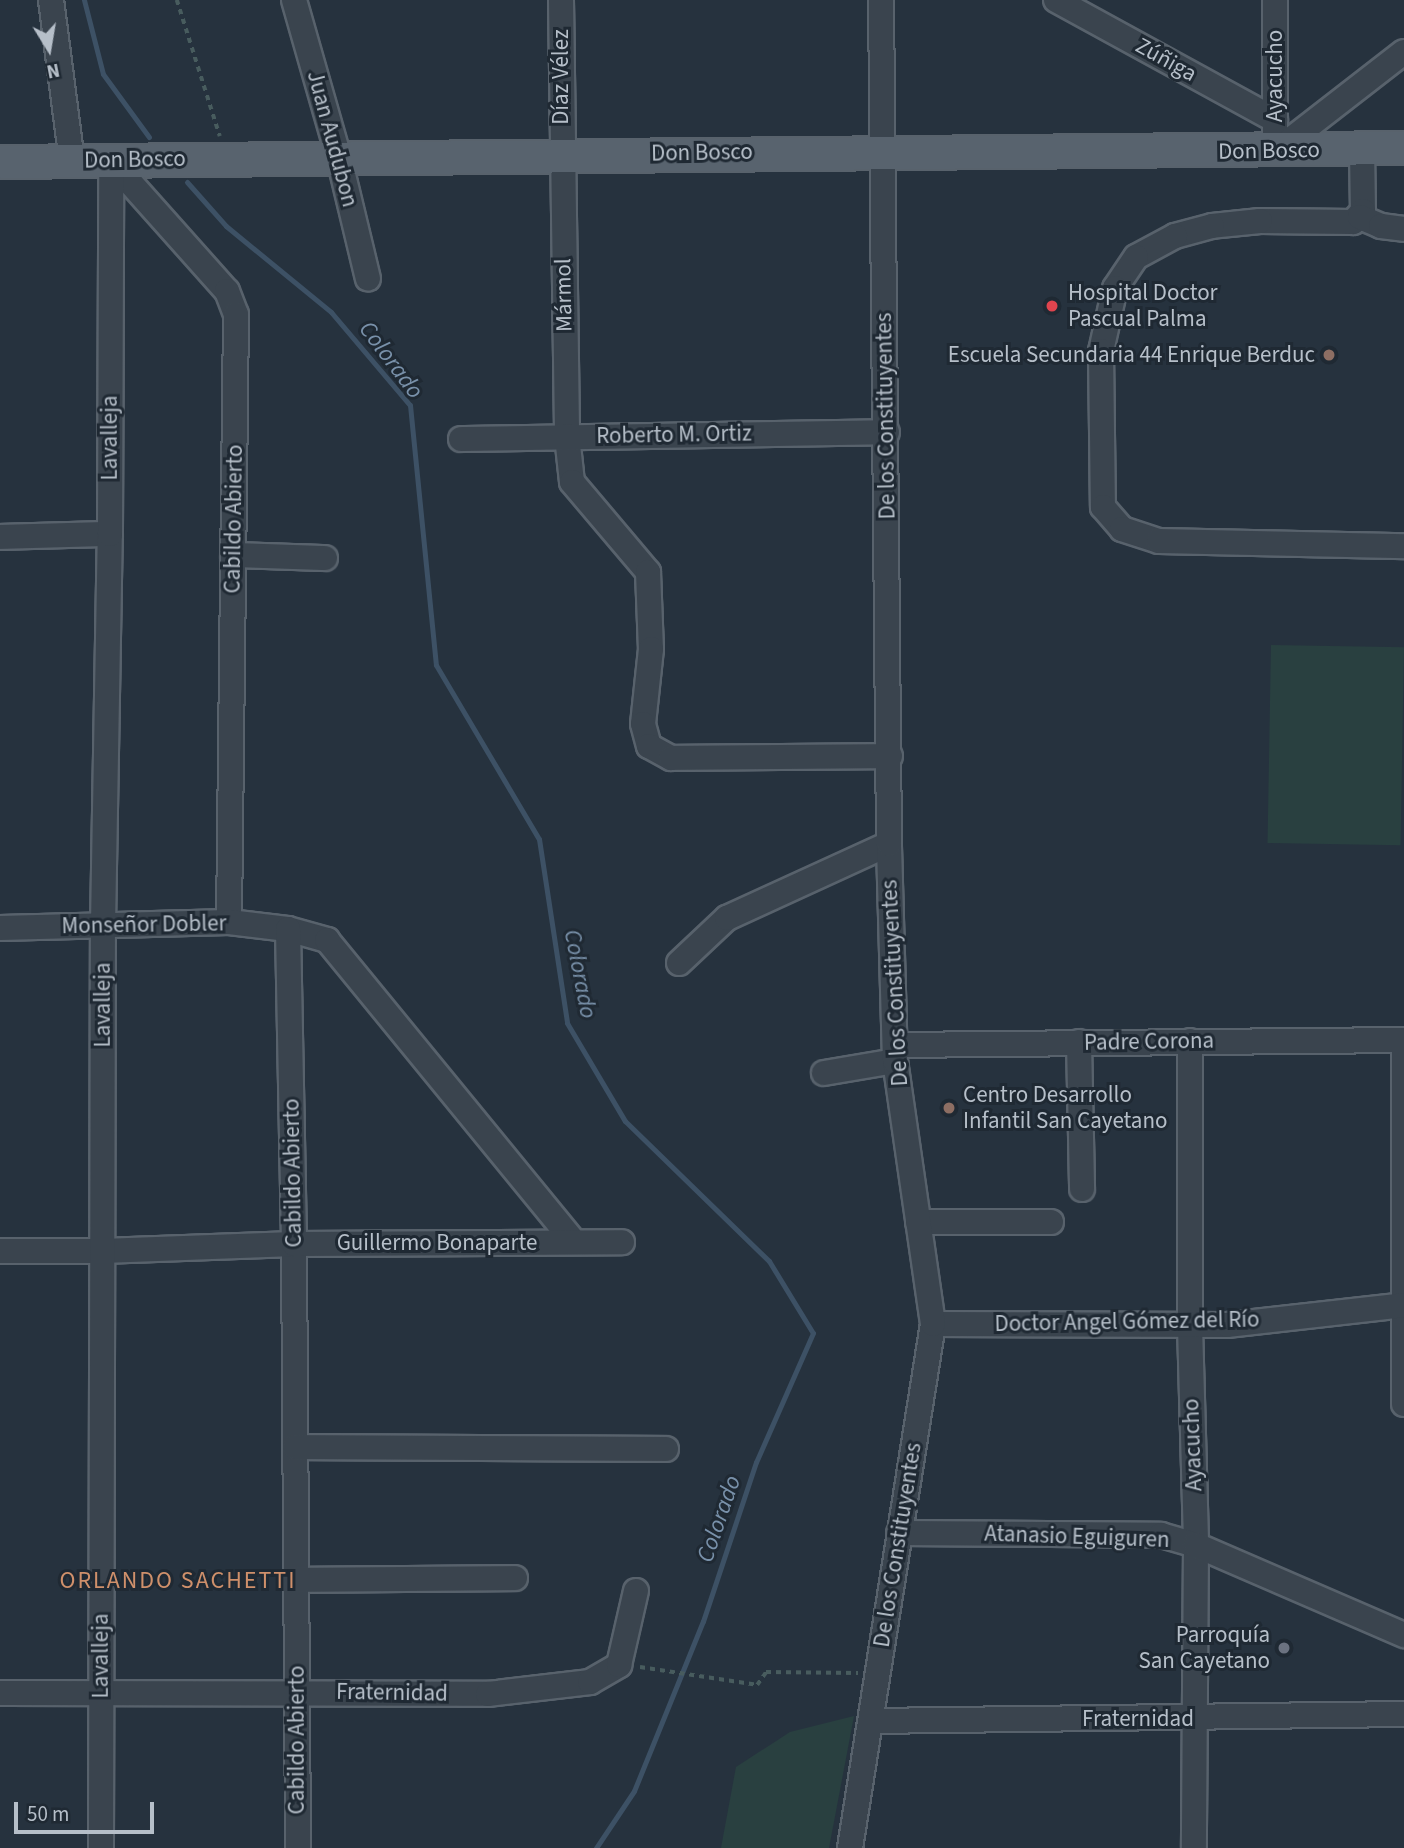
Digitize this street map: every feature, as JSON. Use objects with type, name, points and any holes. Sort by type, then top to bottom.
[{"type":"main road","name":"Don Bosco","points":[[0,162],[882,151],[1275,152],[1404,148]]},
{"type":"street","points":[[51,0],[72,161]]},
{"type":"street","name":"Juan Audubon","points":[[294,0],[339,158],[368,279]]},
{"type":"street","name":"Díaz Vélez","points":[[561,0],[561,155]]},
{"type":"street","name":"De los Constituyentes","points":[[850,1848],[933,1324],[895,1053],[889,844],[881,0]]},
{"type":"street","name":"Zúñiga","points":[[1056,0],[1275,120]]},
{"type":"street","name":"Ayacucho","points":[[1275,0],[1275,152]]},
{"type":"street","points":[[1275,152],[1404,52]]},
{"type":"street","points":[[1362,149],[1363,211],[1353,222],[1260,221],[1212,226],[1175,236],[1136,257],[1115,288],[1101,351],[1103,507],[1122,529],[1159,541],[1404,546]]},
{"type":"street","name":"Mármol","points":[[561,155],[567,436],[572,482],[648,572],[651,649],[643,724],[649,746],[671,758],[890,756]]},
{"type":"street","name":"Lavalleja","points":[[101,1848],[103,925],[110,534],[111,161]]},
{"type":"street","name":"Cabildo Abierto","points":[[111,161],[227,291],[236,314],[229,922]]},
{"type":"street","points":[[1360,217],[1381,226],[1404,229]]},
{"type":"street","name":"Roberto M. Ortiz","points":[[461,439],[887,432]]},
{"type":"street","points":[[0,537],[110,534]]},
{"type":"street","points":[[233,555],[325,558]]},
{"type":"street","points":[[679,963],[727,918],[889,844]]},
{"type":"street","name":"Monseñor Dobler","points":[[0,928],[229,922],[288,929]]},
{"type":"street","points":[[288,929],[327,940],[574,1242]]},
{"type":"street","name":"Cabildo Abierto","points":[[288,929],[294,1244],[298,1848]]},
{"type":"street","points":[[1404,1040],[1404,1404]]},
{"type":"street","name":"Padre Corona","points":[[824,1073],[895,1053],[1079,1042],[1404,1040]]},
{"type":"street","name":"Ayacucho","points":[[1190,1041],[1190,1326],[1196,1545],[1194,1848]]},
{"type":"street","points":[[1079,1042],[1082,1189]]},
{"type":"street","points":[[918,1222],[1051,1222]]},
{"type":"street","name":"Guillermo Bonaparte","points":[[0,1251],[102,1251],[294,1244],[622,1242]]},
{"type":"street","name":"Doctor Angel Gómez del Río","points":[[933,1324],[1227,1325],[1403,1306]]},
{"type":"street","points":[[295,1447],[666,1449]]},
{"type":"street","name":"Atanasio Eguiguren","points":[[900,1533],[1161,1535],[1196,1545],[1404,1634]]},
{"type":"street","points":[[296,1580],[516,1578]]},
{"type":"street","points":[[619,1665],[636,1591]]},
{"type":"street","name":"Fraternidad","points":[[0,1693],[488,1694],[590,1682],[619,1665]]},
{"type":"street","name":"Fraternidad","points":[[871,1721],[1404,1714]]},
{"type":"path","points":[[177,0],[227,158]]},
{"type":"path","points":[[619,1665],[669,1670],[757,1685],[766,1672],[878,1674]]},
{"type":"green space","points":[[1271,645],[1404,647],[1401,845],[1268,843]]},
{"type":"green space","points":[[854,1716],[829,1848],[721,1848],[736,1767],[790,1732]]},
{"type":"waterway","name":"Colorado","points":[[84,0],[103,74],[149,137]]},
{"type":"waterway","name":"Colorado","points":[[187,182],[226,226],[331,312],[410,405],[436,665],[539,839],[567,1023],[625,1121],[769,1261],[813,1333],[756,1462],[703,1621],[634,1791],[596,1848]]},
{"type":"place","name":"Hospital Doctor Pascual Palma","points":[[1052,306]]},
{"type":"place","name":"Escuela Secundaria 44 Enrique Berduc","points":[[1329,355]]},
{"type":"place","name":"Centro Desarrollo Infantil San Cayetano","points":[[949,1108]]},
{"type":"place","name":"Parroquía San Cayetano","points":[[1284,1648]]},
{"type":"district","name":"ORLANDO SACHETTI","points":[[178,1581]]}]
